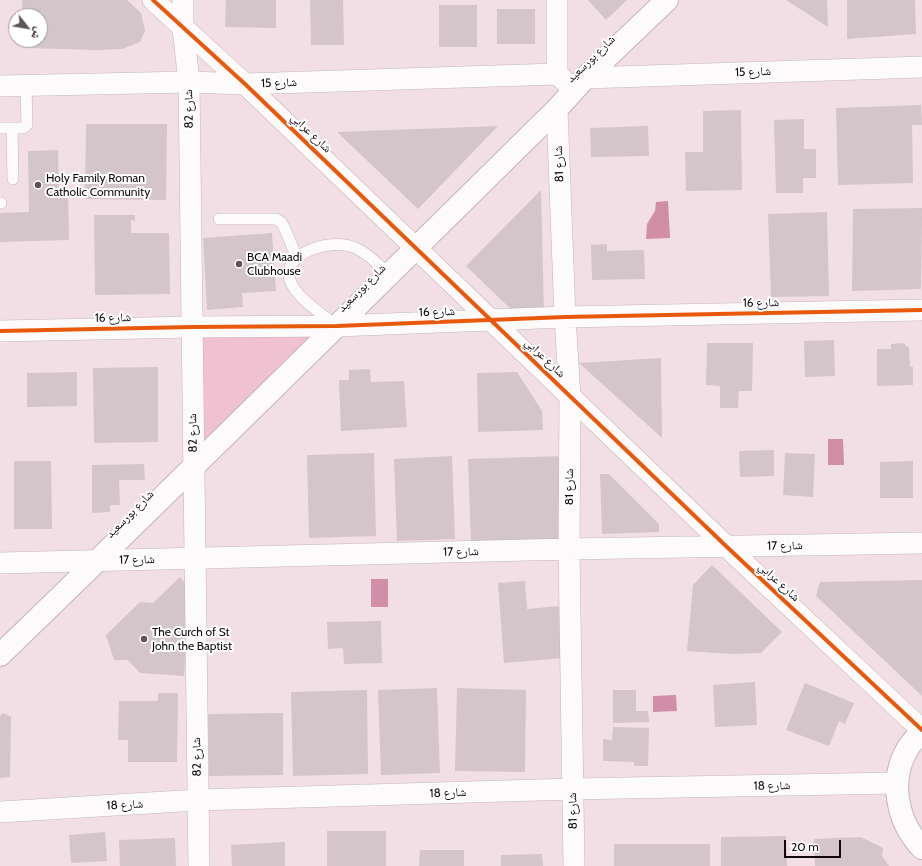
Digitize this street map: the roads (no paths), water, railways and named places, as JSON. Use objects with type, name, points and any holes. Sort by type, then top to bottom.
[{"type":"main road","name":"شارع بورسعيد","points":[[0,655],[337,326],[557,109],[579,84],[667,0]]},
{"type":"main road","points":[[922,730],[910,746],[901,764],[897,783],[899,807],[907,829],[922,848]]},
{"type":"street","name":"شارع عرابي","points":[[153,0],[245,84],[727,547],[922,730]]},
{"type":"street","name":"شارع 82","points":[[184,0],[183,28],[189,82],[199,866]]},
{"type":"street","points":[[557,0],[557,74],[579,84]]},
{"type":"street","name":"شارع 15","points":[[579,84],[922,66]]},
{"type":"street","name":"شارع 15","points":[[0,86],[189,82],[245,84],[557,74]]},
{"type":"street","name":"شارع 81","points":[[557,109],[565,316],[570,397],[569,549],[574,866]]},
{"type":"street","name":"شارع 16","points":[[0,331],[337,326],[565,316],[922,310]]},
{"type":"street","name":"شارع 17","points":[[0,563],[569,549],[922,544]]},
{"type":"street","name":"شارع 18","points":[[0,812],[198,800],[573,789],[897,783]]},
{"type":"lane","points":[[0,128],[23,128],[27,125],[26,85]]},
{"type":"lane","points":[[12,128],[12,179]]},
{"type":"lane","points":[[219,219],[276,219],[281,222],[284,227],[297,258]]},
{"type":"lane","points":[[337,326],[312,306],[295,289],[290,279],[291,267],[297,258],[309,250],[322,246],[336,244],[349,246],[362,250],[389,274]]},
{"type":"place","name":"Holy Family Roman Catholic Community","points":[[38,185]]},
{"type":"place","name":"BCA Maadi Clubhouse","points":[[239,264]]},
{"type":"place","name":"The Curch of St John the Baptist","points":[[144,639]]}]
